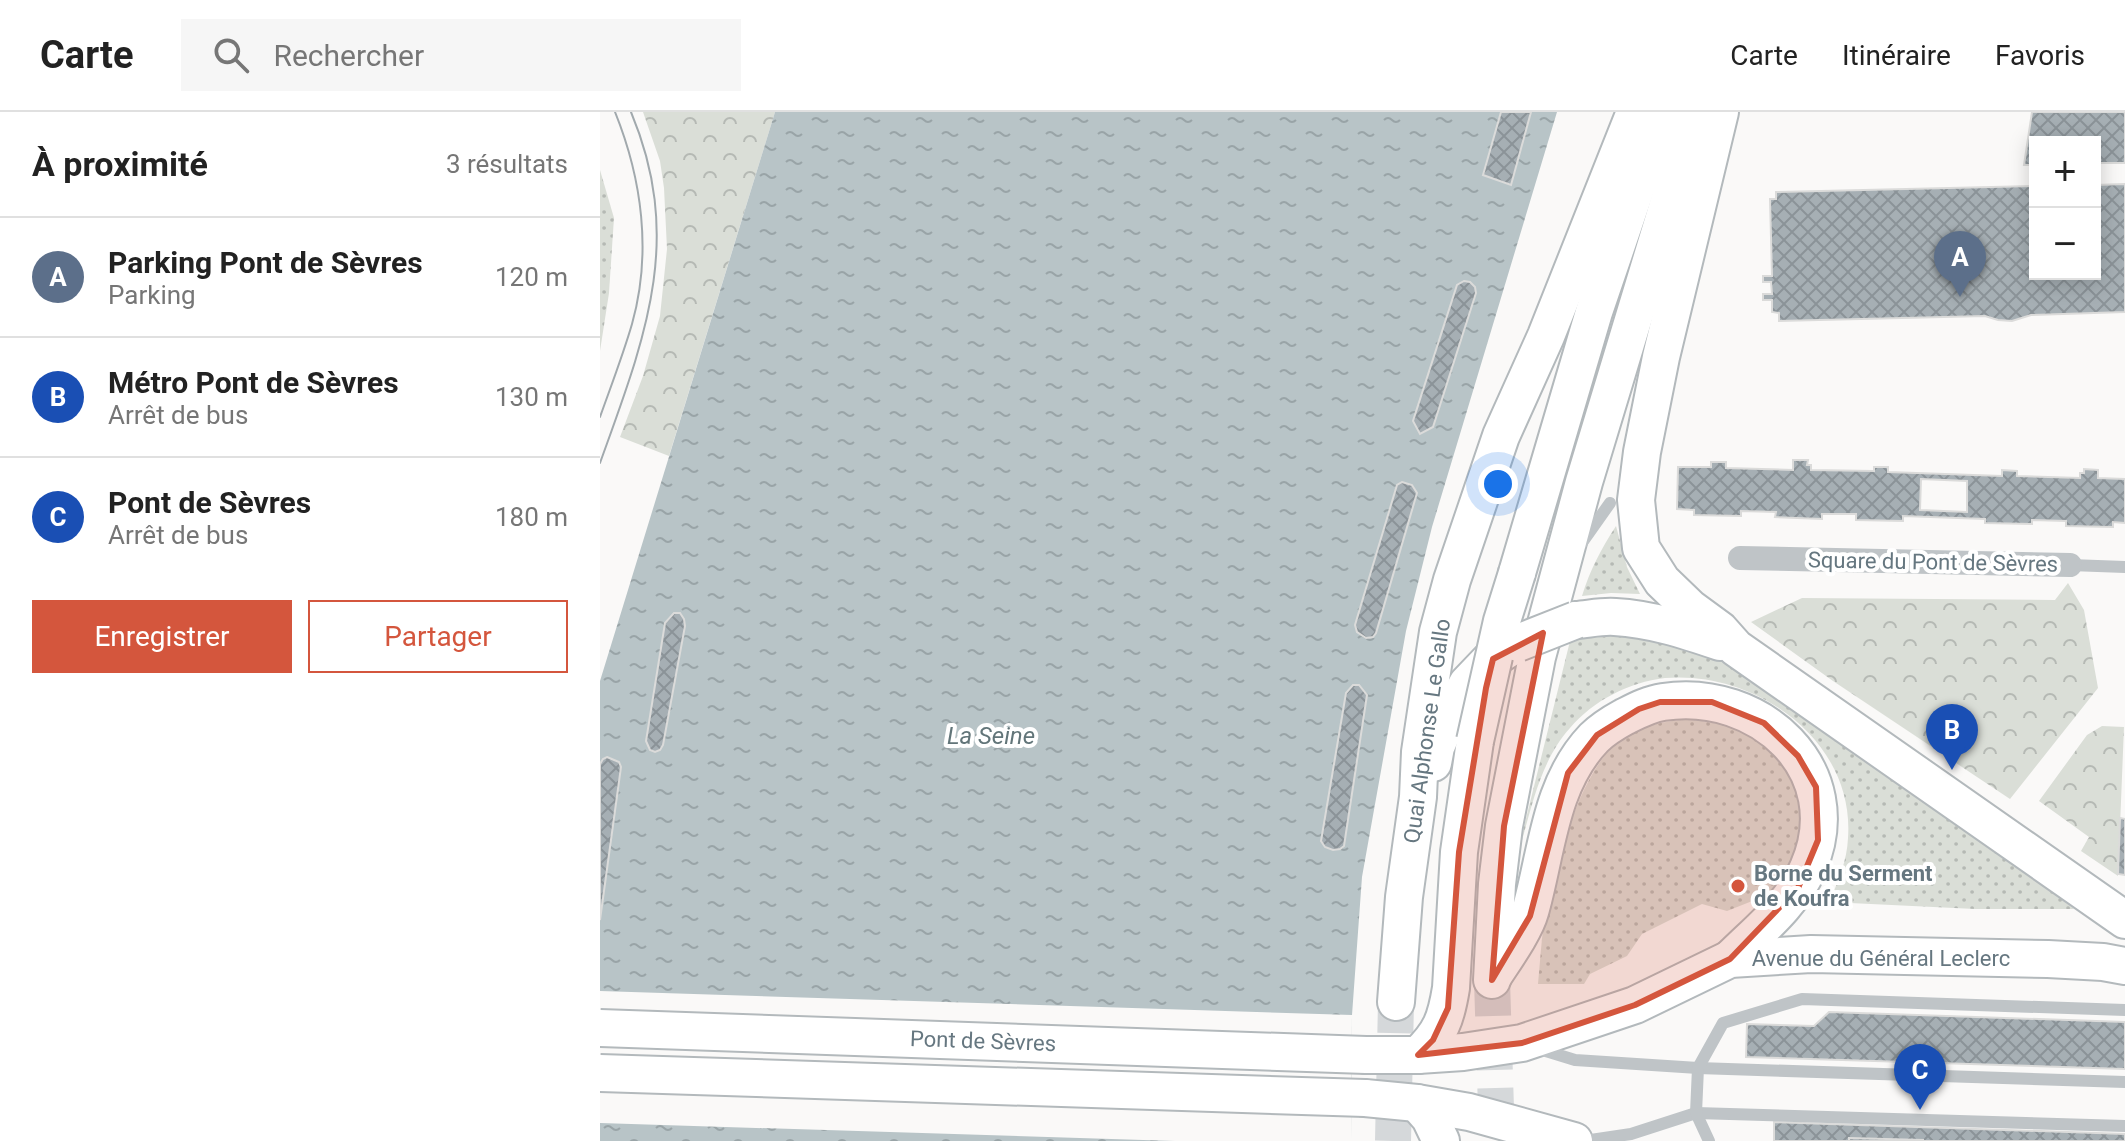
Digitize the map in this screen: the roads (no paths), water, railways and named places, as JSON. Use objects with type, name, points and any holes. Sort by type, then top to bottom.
[{"type":"main road","name":"Quai Alphonse Le Gallo","points":[[1396,1002],[1420,752],[1438,632],[1452,580],[1501,436],[1546,336],[1635,112]]},
{"type":"main road","points":[[1418,1055],[1433,1040],[1448,1008],[1459,852],[1475,741],[1492,662],[1594,312],[1662,112]]},
{"type":"main road","points":[[1696,112],[1588,467],[1564,609],[1537,657],[1504,826],[1497,884],[1492,980],[1530,916],[1559,796],[1580,753],[1597,735],[1616,722],[1660,702],[1712,702],[1753,717],[1783,738],[1816,787],[1821,820],[1818,840],[1807,871],[1784,906],[1730,959]]},
{"type":"main road","points":[[1720,112],[1661,357],[1642,452],[1636,500],[1641,548],[1662,581],[1690,608],[1720,630],[1736,648],[2125,920]]},
{"type":"main road","points":[[1418,797],[1430,773],[1445,726],[1467,684],[1489,661],[1564,609],[1672,626],[1736,648]]},
{"type":"main road","name":"Avenue du Général Leclerc","points":[[1366,1055],[1463,1052],[1522,1043],[1635,1005],[1730,959],[1811,954],[2048,959],[2125,966]]},
{"type":"main road","name":"Pont de Sèvres","points":[[600,1028],[1366,1055]]},
{"type":"main road","name":"Pont de Sèvres","points":[[600,1073],[1365,1098],[1417,1103]]},
{"type":"main road","points":[[1417,1103],[1430,1118],[1441,1141]]},
{"type":"main road","points":[[1417,1103],[1469,1112],[1574,1141]]},
{"type":"street","name":"Square du Pont de Sèvres","points":[[1740,558],[2070,565]]},
{"type":"lane","points":[[1564,609],[1563,571],[1610,503]]},
{"type":"lane","name":"Square du Pont de Sèvres","points":[[2070,565],[2125,567]]},
{"type":"lane","points":[[1709,1141],[1696,1113],[1698,1068],[1723,1023],[1802,999],[2125,1010]]},
{"type":"lane","points":[[1522,1043],[1575,1060],[1698,1068],[2125,1082]]},
{"type":"lane","points":[[1584,1141],[1631,1134],[1696,1113],[2125,1126]]},
{"type":"water","name":"La Seine","points":[[775,112],[1557,112],[1432,527],[1406,631],[1362,877],[1352,1015],[1351,1141],[600,1141],[600,681]]},
{"type":"tunnel","points":[[1492,980],[1497,1141]]},
{"type":"tunnel","points":[[1393,1141],[1396,1002]]},
{"type":"tram line","points":[[600,417],[632,324],[642,270],[638,190],[615,112]]},
{"type":"tram line","points":[[600,463],[643,332],[657,247],[655,204],[647,159],[631,112]]},
{"type":"place","name":"Parking Pont de Sèvres","points":[[1960,297]]},
{"type":"place","name":"Métro Pont de Sèvres","points":[[1952,770]]},
{"type":"place","name":"Borne du Serment de Koufra","points":[[1738,886]]},
{"type":"place","name":"Pont de Sèvres","points":[[1920,1110]]}]
